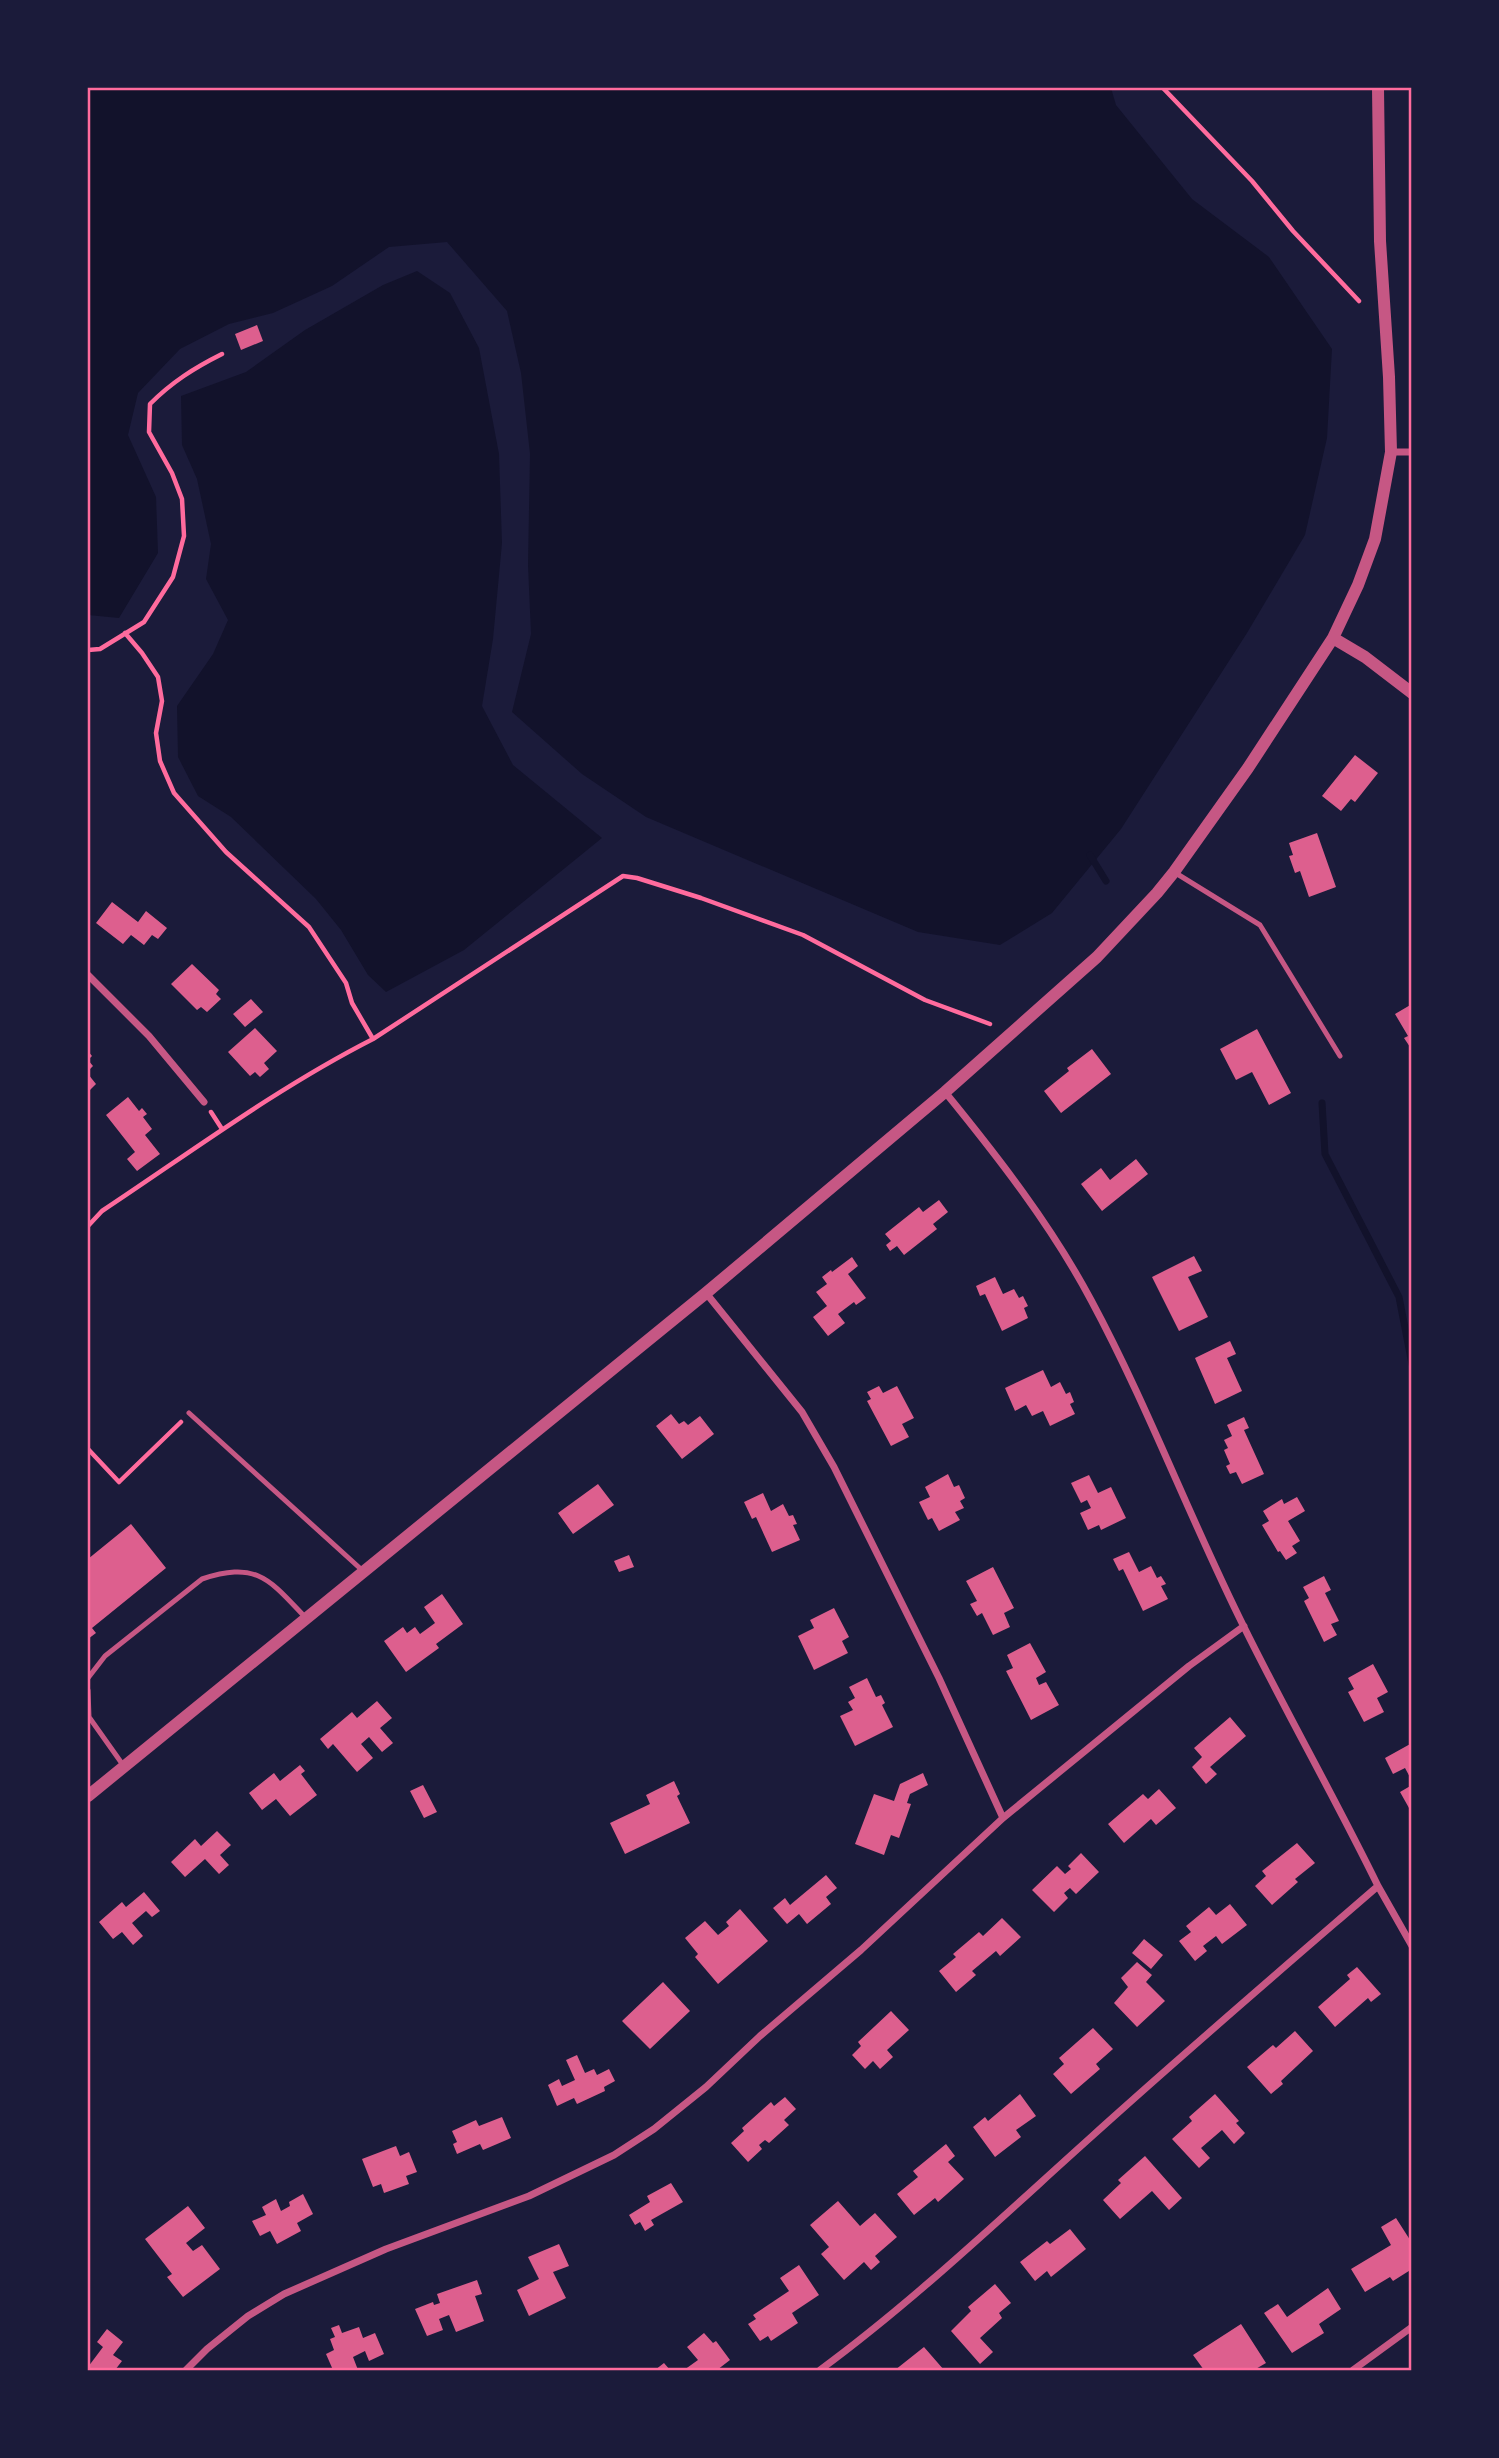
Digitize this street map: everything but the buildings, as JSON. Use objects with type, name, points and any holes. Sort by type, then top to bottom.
[{"type":"street","points":[[88,1796],[706,1293],[945,1092],[1097,957],[1174,872],[1248,768],[1333,638],[1358,585],[1375,539],[1391,452],[1380,241],[1378,88]]},
{"type":"street","points":[[1391,452],[1412,452]]},
{"type":"street","points":[[1333,638],[1365,657],[1412,693]]},
{"type":"street","points":[[88,975],[149,1036],[204,1102]]},
{"type":"street","points":[[945,1092],[996,1156],[1059,1246],[1090,1299],[1132,1381],[1244,1626],[1326,1780],[1378,1886],[1412,1946]]},
{"type":"street","points":[[706,1293],[802,1412],[827,1456],[939,1678],[1003,1818]]},
{"type":"street","points":[[186,2371],[207,2349],[248,2316],[284,2294],[387,2249],[529,2196],[614,2155],[654,2129],[706,2087],[760,2036],[861,1950],[1003,1818],[1189,1666],[1244,1626]]},
{"type":"street","points":[[820,2371],[961,2254],[1161,2073],[1378,1886]]},
{"type":"street","points":[[1353,2371],[1412,2327]]},
{"type":"lane","points":[[1174,872],[1260,925],[1340,1056]]},
{"type":"lane","points":[[190,1413],[364,1573]]},
{"type":"lane","points":[[88,1678],[105,1656],[202,1579],[222,1573],[247,1571],[274,1585],[307,1619]]},
{"type":"lane","points":[[88,1690],[89,1717],[125,1767]]},
{"type":"path","points":[[1163,88],[1359,301]]},
{"type":"path","points":[[88,650],[100,649],[144,622],[173,577],[184,536],[182,499],[172,472],[149,432],[150,404],[190,370],[222,354]]},
{"type":"path","points":[[125,633],[158,677],[162,701],[156,733],[160,761],[174,793],[226,852],[309,927],[346,983],[352,1003],[373,1040]]},
{"type":"path","points":[[88,1226],[102,1211],[222,1129],[322,1065],[373,1040],[623,876],[637,878],[803,935],[925,1000],[990,1024]]},
{"type":"path","points":[[88,1449],[119,1482],[190,1413]]},
{"type":"shaded area","points":[[88,88],[1111,88],[1116,105],[1192,199],[1269,257],[1332,349],[1327,438],[1305,535],[1247,633],[1121,829],[1052,913],[1000,945],[918,932],[646,817],[582,774],[512,712],[531,634],[528,565],[530,454],[521,373],[507,311],[447,242],[389,247],[332,286],[273,313],[229,324],[180,349],[138,393],[128,435],[156,497],[158,553],[119,618],[88,615]]},
{"type":"shaded area","points":[[417,271],[450,293],[479,348],[499,454],[502,543],[493,639],[482,706],[513,765],[602,838],[464,950],[386,992],[368,975],[341,930],[316,899],[231,817],[198,796],[178,757],[177,706],[213,654],[228,620],[206,579],[211,544],[197,479],[182,445],[181,396],[246,372],[305,330],[383,285]]},
{"type":"waterway","points":[[1090,855],[1106,881]]},
{"type":"waterway","points":[[1322,1103],[1325,1154],[1399,1297],[1412,1364]]}]
